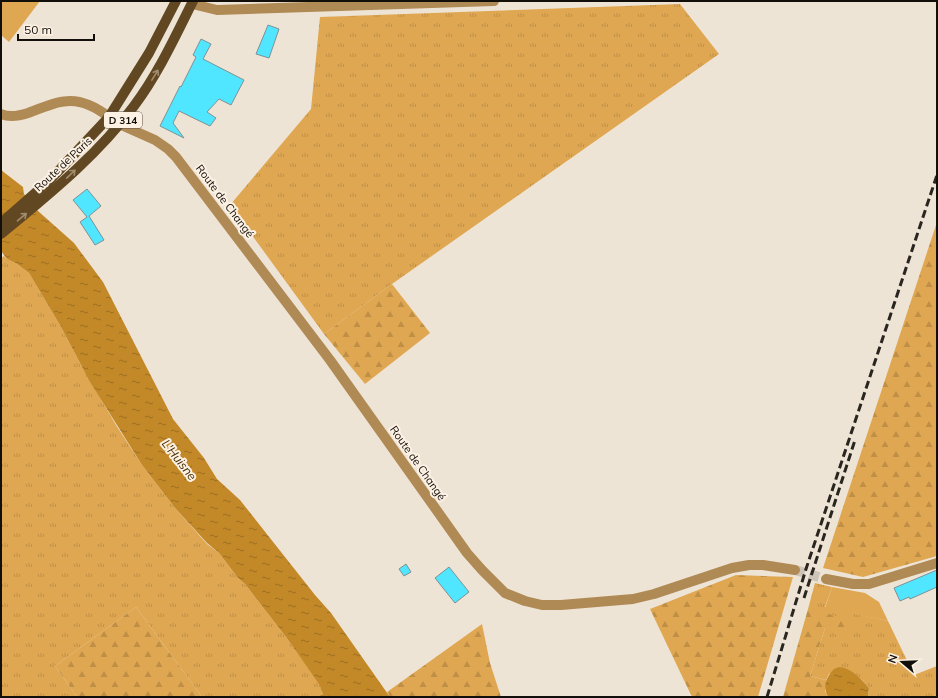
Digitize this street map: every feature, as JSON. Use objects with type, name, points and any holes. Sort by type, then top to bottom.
[{"type":"main road","name":"Route de Paris","points":[[1,223],[39,197],[59,171],[109,118],[149,53],[176,1]]},
{"type":"main road","name":"Route de Paris","points":[[1,234],[39,197],[102,144],[134,106],[157,71],[193,3]]},
{"type":"street","points":[[193,3],[217,10],[494,1]]},
{"type":"street","points":[[1,114],[12,117],[65,100],[75,100],[84,103],[109,118]]},
{"type":"street","name":"Route de Changé","points":[[119,124],[155,140],[176,156],[330,360],[467,553],[505,593],[525,601],[542,605],[561,605],[640,597],[675,588],[726,570],[749,565],[763,565],[795,570]]},
{"type":"street","points":[[826,579],[853,584],[869,584],[937,562]]},
{"type":"green space","points":[[1,1],[40,1],[9,42],[1,35]]},
{"type":"green space","points":[[680,4],[719,54],[392,284],[324,334],[230,205],[311,109],[320,17]]},
{"type":"green space","points":[[937,222],[937,556],[863,577],[823,568]]},
{"type":"green space","points":[[4,256],[29,273],[116,425],[142,465],[175,508],[207,544],[219,553],[238,578],[245,584],[319,683],[323,694],[316,697],[202,697],[136,607],[55,666],[77,697],[1,697],[1,258]]},
{"type":"green space","points":[[392,284],[430,333],[365,384],[324,334]]},
{"type":"green space","points":[[736,575],[793,577],[758,697],[692,697],[650,609]]},
{"type":"green space","points":[[815,583],[832,587],[825,607],[888,621],[914,675],[937,666],[937,697],[868,697],[869,688],[862,680],[850,671],[829,674],[826,680],[810,676],[825,628],[808,609]]},
{"type":"green space","points":[[832,587],[865,593],[879,602],[888,621],[825,608]]},
{"type":"green space","points":[[136,607],[202,697],[77,697],[55,666]]},
{"type":"green space","points":[[808,609],[859,622],[843,639],[825,628],[810,676],[826,680],[825,691],[828,697],[783,697]]},
{"type":"green space","points":[[482,624],[490,663],[501,697],[390,697],[387,692]]},
{"type":"water","name":"L'Huisne","points":[[1,170],[23,187],[24,194],[38,211],[74,243],[103,282],[173,419],[204,458],[217,479],[240,500],[331,613],[390,697],[316,697],[323,694],[319,684],[286,637],[245,584],[238,578],[219,553],[207,543],[175,508],[142,465],[90,382],[61,327],[29,273],[7,259],[1,251]]},
{"type":"water","points":[[839,667],[848,669],[863,681],[869,688],[868,697],[828,697],[825,689],[826,682],[834,669]]},
{"type":"building","points":[[268,25],[279,29],[269,58],[256,54]]},
{"type":"building","points":[[201,39],[211,44],[203,59],[244,80],[231,105],[219,99],[207,112],[216,118],[210,126],[179,111],[173,123],[184,138],[160,126],[196,57],[193,55]]},
{"type":"building","points":[[87,189],[101,206],[89,216],[104,240],[95,245],[80,222],[87,217],[73,200]]},
{"type":"building","points":[[406,564],[411,572],[404,576],[399,569]]},
{"type":"building","points":[[449,567],[469,592],[455,603],[435,578]]},
{"type":"building","points":[[937,570],[937,587],[910,599],[909,597],[900,601],[894,588]]},
{"type":"tunnel","points":[[795,570],[826,579]]},
{"type":"railway","points":[[767,697],[806,569],[937,175]]},
{"type":"railway","points":[[804,598],[855,440]]}]
